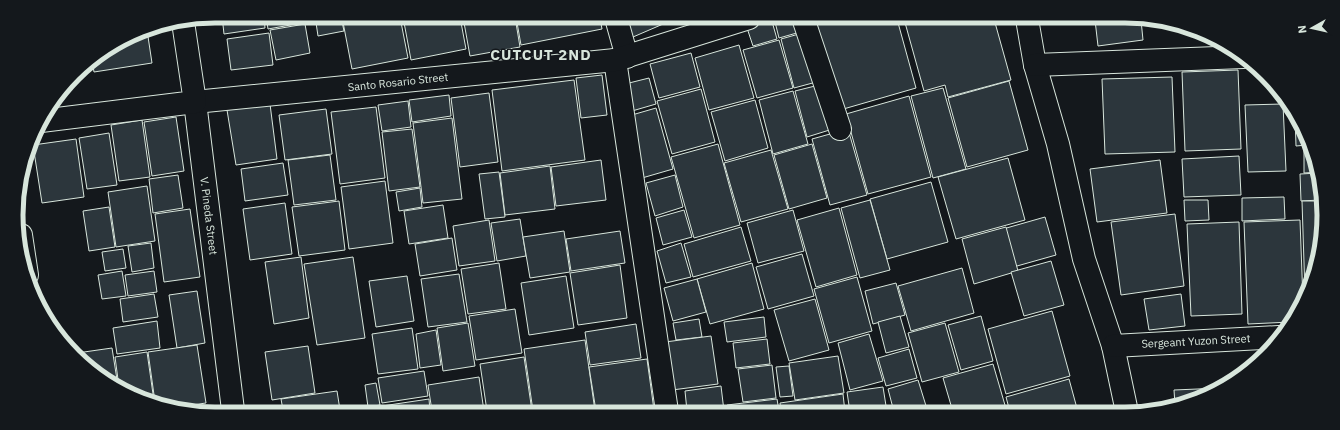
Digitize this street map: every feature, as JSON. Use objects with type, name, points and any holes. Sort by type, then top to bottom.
[{"type":"street","points":[[617,23],[667,407]]},
{"type":"street","name":"Santo Rosario Street","points":[[48,120],[195,102],[621,59],[733,23]]},
{"type":"street","points":[[805,23],[840,129]]},
{"type":"street","points":[[1028,23],[1035,65],[1058,144],[1084,259],[1113,346],[1126,407]]},
{"type":"street","name":"V. Pineda Street","points":[[184,26],[195,102],[233,407]]},
{"type":"street","points":[[1035,65],[1235,57]]},
{"type":"street","name":"Sergeant Yuzon Street","points":[[1113,346],[1273,337]]},
{"type":"building","points":[[223,23],[265,23],[265,28],[224,34]]},
{"type":"building","points":[[267,23],[302,23],[268,29]]},
{"type":"building","points":[[316,23],[342,23],[344,31],[318,36]]},
{"type":"building","points":[[343,23],[401,23],[408,58],[352,69]]},
{"type":"building","points":[[404,23],[461,23],[466,49],[411,60]]},
{"type":"building","points":[[464,23],[516,23],[520,47],[470,56]]},
{"type":"building","points":[[517,23],[601,23],[602,29],[521,45]]},
{"type":"building","points":[[627,23],[665,23],[633,37]]},
{"type":"building","points":[[752,23],[772,23],[777,39],[753,46],[746,25]]},
{"type":"building","points":[[775,23],[802,23],[804,31],[779,38]]},
{"type":"building","points":[[816,23],[898,23],[916,88],[840,110]]},
{"type":"building","points":[[905,23],[995,23],[1011,80],[948,97],[945,85],[924,91]]},
{"type":"building","points":[[1095,23],[1141,24],[1143,40],[1098,46]]},
{"type":"building","points":[[305,24],[310,53],[276,60],[270,30]]},
{"type":"building","points":[[806,32],[820,81],[794,88],[781,39]]},
{"type":"building","points":[[269,33],[273,65],[231,70],[227,39]]},
{"type":"building","points":[[148,35],[152,63],[94,72],[93,67],[108,55]]},
{"type":"building","points":[[779,40],[793,88],[757,98],[743,50]]},
{"type":"building","points":[[739,45],[754,98],[709,110],[695,58]]},
{"type":"building","points":[[691,53],[700,87],[659,98],[650,64]]},
{"type":"building","points":[[1238,70],[1241,149],[1185,151],[1182,72]]},
{"type":"building","points":[[602,75],[607,115],[581,118],[576,78]]},
{"type":"building","points":[[1172,77],[1175,152],[1105,154],[1102,79]]},
{"type":"building","points":[[649,78],[656,104],[632,111],[625,84]]},
{"type":"building","points":[[574,80],[585,160],[502,171],[492,90]]},
{"type":"building","points":[[1009,81],[1028,150],[967,167],[948,98]]},
{"type":"building","points":[[823,84],[836,128],[807,137],[795,91]]},
{"type":"building","points":[[943,88],[966,169],[933,178],[911,96]]},
{"type":"building","points":[[701,89],[715,142],[672,154],[657,101]]},
{"type":"building","points":[[793,91],[808,144],[773,154],[759,100]]},
{"type":"building","points":[[489,93],[498,162],[460,167],[451,98]]},
{"type":"building","points":[[449,95],[451,116],[412,122],[409,100]]},
{"type":"building","points":[[909,96],[931,177],[868,194],[846,114]]},
{"type":"building","points":[[755,100],[768,148],[725,161],[711,112]]},
{"type":"building","points":[[408,101],[411,127],[382,131],[378,105]]},
{"type":"building","points":[[270,104],[277,159],[236,165],[227,110]]},
{"type":"building","points":[[1282,104],[1283,106],[1286,171],[1248,172],[1245,105]]},
{"type":"building","points":[[376,107],[385,178],[340,184],[331,112]]},
{"type":"building","points":[[656,108],[673,169],[642,178],[625,117]]},
{"type":"building","points":[[326,109],[332,154],[285,160],[279,115]]},
{"type":"building","points":[[176,117],[184,171],[152,176],[144,122]]},
{"type":"building","points":[[452,118],[462,199],[423,203],[413,123]]},
{"type":"building","points":[[142,120],[150,177],[119,181],[111,125]]},
{"type":"building","points":[[1295,127],[1304,145],[1296,146]]},
{"type":"building","points":[[412,129],[420,187],[389,191],[382,132]]},
{"type":"building","points":[[848,129],[867,195],[830,205],[812,139]]},
{"type":"building","points":[[109,133],[117,185],[87,189],[79,138]]},
{"type":"building","points":[[76,139],[84,197],[42,203],[34,151],[37,144]]},
{"type":"building","points":[[718,144],[740,225],[694,238],[671,157]]},
{"type":"building","points":[[812,144],[827,198],[789,209],[774,155]]},
{"type":"building","points":[[1304,147],[1304,147],[1312,172],[1304,173]]},
{"type":"building","points":[[771,150],[788,209],[741,222],[724,163]]},
{"type":"building","points":[[330,155],[336,200],[294,205],[288,160]]},
{"type":"building","points":[[1239,156],[1241,195],[1184,197],[1182,159]]},
{"type":"building","points":[[1008,158],[1025,220],[956,239],[938,177]]},
{"type":"building","points":[[601,160],[606,200],[556,206],[551,167]]},
{"type":"building","points":[[1160,160],[1167,213],[1097,222],[1090,169]]},
{"type":"building","points":[[283,163],[288,195],[245,201],[241,169]]},
{"type":"building","points":[[550,166],[555,209],[505,215],[500,173]]},
{"type":"building","points":[[499,172],[505,217],[485,219],[479,174]]},
{"type":"building","points":[[1312,173],[1317,200],[1301,201],[1300,174]]},
{"type":"building","points":[[178,175],[183,208],[153,213],[149,179]]},
{"type":"building","points":[[675,175],[683,207],[655,216],[646,183]]},
{"type":"building","points":[[385,181],[393,243],[349,249],[341,187]]},
{"type":"building","points":[[931,182],[948,242],[887,259],[870,199]]},
{"type":"building","points":[[147,186],[155,241],[116,247],[108,192]]},
{"type":"building","points":[[420,188],[422,207],[399,211],[396,192]]},
{"type":"building","points":[[1284,197],[1285,219],[1242,221],[1242,198]]},
{"type":"building","points":[[870,200],[890,270],[860,278],[841,208]]},
{"type":"building","points":[[1184,200],[1208,200],[1209,220],[1185,221]]},
{"type":"building","points":[[339,201],[345,250],[299,256],[292,207]]},
{"type":"building","points":[[1302,201],[1317,201],[1317,228],[1313,252],[1305,282]]},
{"type":"building","points":[[285,203],[292,254],[250,260],[243,209]]},
{"type":"building","points":[[443,205],[448,238],[409,244],[404,211]]},
{"type":"building","points":[[109,207],[115,247],[89,251],[83,211]]},
{"type":"building","points":[[839,208],[857,275],[816,287],[797,220]]},
{"type":"building","points":[[190,209],[200,277],[164,282],[155,214]]},
{"type":"building","points":[[684,210],[692,237],[663,245],[656,218]]},
{"type":"building","points":[[793,210],[804,251],[758,263],[747,223]]},
{"type":"building","points":[[1175,214],[1184,286],[1121,295],[1111,222]]},
{"type":"building","points":[[1045,217],[1056,255],[978,277],[968,239]]},
{"type":"building","points":[[520,219],[526,256],[497,261],[491,223]]},
{"type":"building","points":[[489,220],[495,261],[459,266],[453,226]]},
{"type":"building","points":[[1300,220],[1302,287],[1285,322],[1248,324],[1244,222]]},
{"type":"building","points":[[1239,222],[1242,314],[1191,316],[1187,224]]},
{"type":"building","points":[[741,227],[751,261],[693,277],[684,244]]},
{"type":"building","points":[[1006,227],[1018,271],[974,284],[962,239]]},
{"type":"building","points":[[564,231],[570,272],[530,278],[523,237]]},
{"type":"building","points":[[620,231],[625,263],[571,271],[566,239]]},
{"type":"building","points":[[452,238],[457,270],[420,276],[415,244]]},
{"type":"building","points":[[151,243],[154,268],[132,272],[128,246]]},
{"type":"building","points":[[681,243],[691,277],[666,283],[657,251]]},
{"type":"building","points":[[123,249],[126,268],[105,271],[102,252]]},
{"type":"building","points":[[802,254],[814,296],[768,309],[756,267]]},
{"type":"building","points":[[301,257],[309,318],[274,324],[265,262]]},
{"type":"building","points":[[353,257],[365,338],[317,345],[304,264]]},
{"type":"building","points":[[1051,261],[1064,305],[1024,316],[1011,272]]},
{"type":"building","points":[[499,263],[506,309],[468,314],[461,269]]},
{"type":"building","points":[[752,263],[764,309],[710,324],[697,279]]},
{"type":"building","points":[[620,265],[627,318],[578,325],[570,273]]},
{"type":"building","points":[[962,268],[974,313],[911,331],[898,286]]},
{"type":"building","points":[[122,271],[126,296],[102,299],[98,275]]},
{"type":"building","points":[[154,271],[157,292],[128,296],[125,275]]},
{"type":"building","points":[[459,274],[467,322],[428,327],[421,279]]},
{"type":"building","points":[[407,276],[414,321],[376,327],[369,281]]},
{"type":"building","points":[[566,276],[574,328],[529,335],[521,283]]},
{"type":"building","points":[[857,277],[872,331],[829,343],[814,289]]},
{"type":"building","points":[[697,279],[706,312],[673,321],[664,288]]},
{"type":"building","points":[[896,283],[905,315],[873,324],[865,291]]},
{"type":"building","points":[[197,291],[205,343],[177,348],[169,295]]},
{"type":"building","points":[[154,294],[158,317],[123,322],[120,299]]},
{"type":"building","points":[[1181,294],[1185,326],[1149,330],[1144,299]]},
{"type":"building","points":[[815,299],[829,350],[789,361],[774,310]]},
{"type":"building","points":[[515,309],[522,353],[476,360],[469,316]]},
{"type":"building","points":[[1052,311],[1070,376],[1006,394],[988,329]]},
{"type":"building","points":[[900,316],[909,347],[886,353],[878,322]]},
{"type":"building","points":[[981,316],[993,361],[961,370],[948,325]]},
{"type":"building","points":[[764,317],[766,337],[727,342],[724,322]]},
{"type":"building","points":[[699,319],[702,337],[676,340],[673,323]]},
{"type":"building","points":[[157,321],[160,348],[117,354],[113,328]]},
{"type":"building","points":[[468,323],[475,366],[443,371],[437,328]]},
{"type":"building","points":[[945,323],[959,372],[922,382],[908,333]]},
{"type":"building","points":[[636,324],[641,358],[590,365],[585,332]]},
{"type":"building","points":[[412,328],[418,369],[378,374],[372,334]]},
{"type":"building","points":[[436,330],[441,365],[420,368],[416,334]]},
{"type":"building","points":[[869,334],[883,381],[850,390],[838,343]]},
{"type":"building","points":[[711,336],[718,384],[672,390],[665,342]]},
{"type":"building","points":[[767,339],[770,364],[736,368],[733,343]]},
{"type":"building","points":[[585,340],[594,407],[532,407],[524,349]]},
{"type":"building","points":[[197,345],[206,403],[191,405],[154,397],[148,352]]},
{"type":"building","points":[[308,346],[315,393],[272,400],[265,352]]},
{"type":"building","points":[[112,348],[117,380],[108,375],[81,352]]},
{"type":"building","points":[[909,349],[917,378],[886,386],[878,358]]},
{"type":"building","points":[[147,352],[153,397],[118,381],[115,357]]},
{"type":"building","points":[[838,356],[844,393],[795,400],[789,363]]},
{"type":"building","points":[[524,357],[531,407],[486,407],[480,364]]},
{"type":"building","points":[[647,359],[654,407],[595,407],[589,367]]},
{"type":"building","points":[[993,364],[1006,407],[952,407],[943,378]]},
{"type":"building","points":[[772,365],[776,398],[743,402],[738,369]]},
{"type":"building","points":[[789,366],[793,396],[780,397],[776,367]]},
{"type":"building","points":[[424,371],[428,396],[382,403],[378,378]]},
{"type":"building","points":[[479,377],[483,407],[431,407],[428,385]]},
{"type":"building","points":[[1069,379],[1077,407],[1009,407],[1006,397]]},
{"type":"building","points":[[918,380],[926,407],[893,407],[888,389]]},
{"type":"building","points":[[376,383],[380,405],[368,407],[365,385]]},
{"type":"building","points":[[721,386],[724,407],[687,407],[685,391]]},
{"type":"building","points":[[883,387],[886,407],[849,407],[847,392]]},
{"type":"building","points":[[1206,389],[1187,397],[1175,400],[1174,390]]},
{"type":"building","points":[[337,391],[340,407],[282,407],[281,399]]},
{"type":"building","points":[[843,394],[844,407],[780,407],[780,403]]},
{"type":"building","points":[[429,399],[430,407],[382,407]]},
{"type":"building","points":[[777,399],[778,407],[727,407],[727,405]]},
{"type":"district","name":"CUTCUT 2ND","points":[[541,55]]}]
